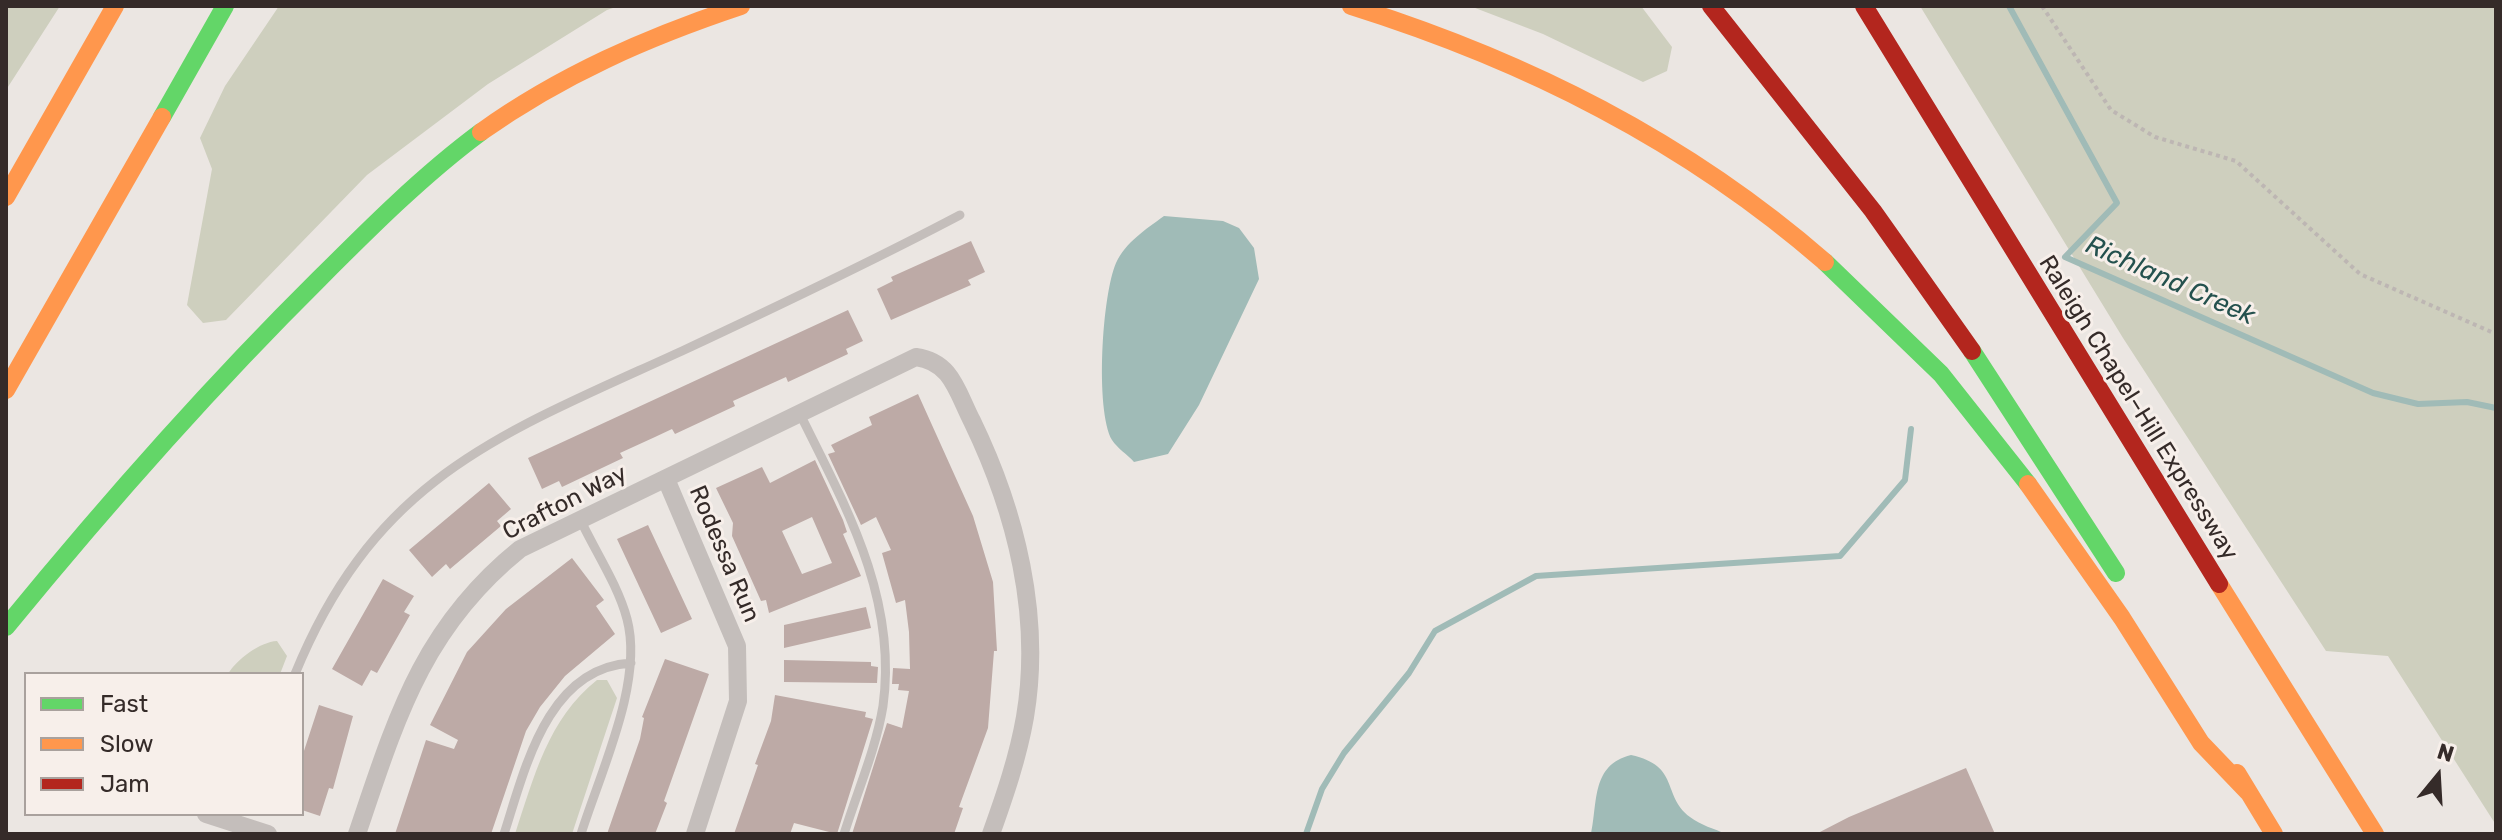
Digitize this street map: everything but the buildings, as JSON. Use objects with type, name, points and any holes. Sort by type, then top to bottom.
[{"type":"highway","points":[[6,197],[115,6]]},
{"type":"highway","points":[[6,390],[225,6]]},
{"type":"highway","points":[[6,627],[110,499],[271,326],[389,210],[529,100],[595,63],[666,32],[741,6]]},
{"type":"highway","points":[[1351,6],[1426,28],[1572,90],[1718,175],[1789,227],[1859,289],[1924,355],[1991,435],[2065,536],[2209,754],[2248,792]]},
{"type":"highway","points":[[1711,6],[1850,183],[1954,326],[2090,530],[2274,834]]},
{"type":"highway","name":"Raleigh Chapel–Hill Expressway","points":[[1864,6],[2098,392],[2375,834]]},
{"type":"street","name":"Crafton Way","points":[[357,834],[401,707],[422,663],[452,618],[486,577],[520,549],[916,357],[932,359],[945,367],[1000,482],[1027,594],[1029,650],[1026,715],[1014,770],[991,834]]},
{"type":"street","name":"Rodessa Run","points":[[666,479],[737,646],[738,701],[695,834]]},
{"type":"street","points":[[219,816],[246,820],[268,834]]},
{"type":"lane","points":[[296,672],[312,633],[360,554],[414,497],[467,455],[613,382],[849,274],[960,215]]},
{"type":"lane","points":[[799,412],[874,575],[883,617],[886,661],[882,707],[844,834]]},
{"type":"lane","points":[[580,519],[627,619],[631,663],[622,705],[581,834]]},
{"type":"lane","points":[[504,834],[535,741],[559,704],[595,671],[614,664],[631,663]]},
{"type":"path","points":[[2042,6],[2111,110],[2155,137],[2236,161],[2360,274],[2496,334]]},
{"type":"green space","points":[[6,6],[60,6],[6,90]]},
{"type":"green space","points":[[279,6],[619,6],[607,10],[488,84],[367,175],[226,320],[203,323],[187,305],[212,169],[200,138],[225,86]]},
{"type":"green space","points":[[1470,6],[1641,6],[1672,47],[1667,71],[1643,82],[1543,34]]},
{"type":"green space","points":[[1920,6],[2496,6],[2496,825],[2388,656],[2326,651],[2123,338]]},
{"type":"green space","points":[[277,641],[287,656],[281,672],[230,672],[250,652],[263,644]]},
{"type":"green space","points":[[597,680],[607,680],[617,698],[572,834],[515,834],[536,771],[555,731],[580,695]]},
{"type":"water","points":[[1164,216],[1223,221],[1239,228],[1254,248],[1259,279],[1199,405],[1168,454],[1134,462],[1112,440],[1103,404],[1102,352],[1107,300],[1120,256],[1137,237]]},
{"type":"water","points":[[1631,755],[1657,766],[1681,808],[1690,817],[1726,834],[1591,834],[1603,776],[1618,760]]},
{"type":"waterway","name":"Richland Creek","points":[[2009,6],[2117,203],[2065,257],[2373,393],[2418,404],[2467,402],[2496,408]]},
{"type":"waterway","points":[[1306,834],[1322,789],[1344,753],[1409,673],[1435,631],[1536,576],[1840,556],[1905,480],[1911,429]]},
{"type":"traffic: fast","points":[[162,117],[225,6]]},
{"type":"traffic: fast","points":[[6,627],[119,493],[237,363],[377,221],[481,132]]},
{"type":"traffic: fast","points":[[1825,262],[1941,374],[2028,484]]},
{"type":"traffic: fast","points":[[1972,351],[2116,573]]},
{"type":"traffic: slow","points":[[6,197],[115,6]]},
{"type":"traffic: slow","points":[[481,132],[511,111],[606,59],[741,6]]},
{"type":"traffic: slow","points":[[1351,6],[1479,52],[1602,109],[1717,179],[1825,262]]},
{"type":"traffic: slow","points":[[6,390],[162,117]]},
{"type":"traffic: slow","points":[[2028,484],[2122,618],[2201,743],[2248,792]]},
{"type":"traffic: slow","points":[[2219,584],[2375,834]]},
{"type":"traffic: slow","points":[[2237,773],[2274,834]]},
{"type":"traffic: jam","points":[[1711,6],[1873,211],[1972,351]]},
{"type":"traffic: jam","points":[[1864,6],[2219,584]]}]
